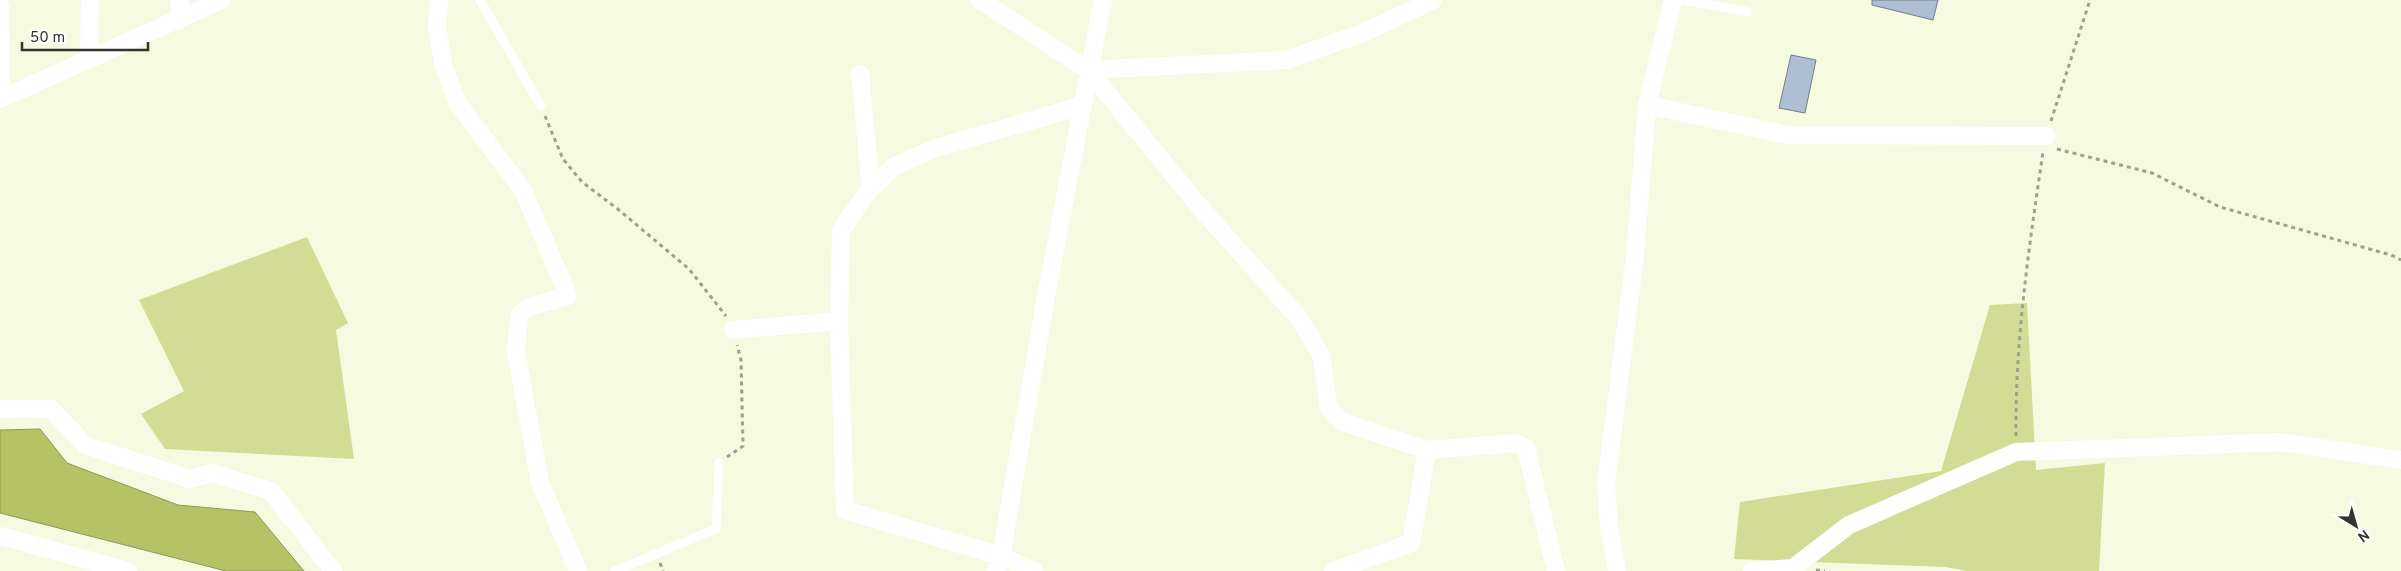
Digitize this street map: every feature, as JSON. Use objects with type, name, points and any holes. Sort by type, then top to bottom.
[{"type":"street","points":[[89,58],[90,0]]},
{"type":"street","points":[[179,20],[180,0]]},
{"type":"street","points":[[0,6],[1,98],[221,0]]},
{"type":"street","points":[[439,0],[437,28],[443,64],[458,102],[523,190],[568,296],[528,307],[519,316],[516,352],[540,482],[578,571]]},
{"type":"street","points":[[980,0],[1088,70],[1204,212],[1299,318],[1321,355],[1329,409],[1343,422],[1427,450],[1516,443],[1526,448],[1556,571]]},
{"type":"street","points":[[998,564],[1088,70],[1103,0]]},
{"type":"street","points":[[1088,70],[1286,60],[1363,33],[1433,0]]},
{"type":"street","points":[[1617,571],[1609,527],[1606,484],[1635,256],[1647,105],[1673,0]]},
{"type":"street","points":[[860,74],[870,189]]},
{"type":"street","points":[[1647,105],[1788,135],[2045,140]]},
{"type":"street","points":[[1034,571],[998,564],[845,510],[840,321],[841,230],[870,189],[893,167],[936,148],[1082,106]]},
{"type":"street","points":[[733,330],[840,321]]},
{"type":"street","points":[[0,409],[51,409],[85,445],[190,479],[212,473],[271,491],[333,571]]},
{"type":"street","points":[[1752,571],[1793,570],[1849,525],[2016,452],[2281,442],[2401,460]]},
{"type":"street","points":[[1333,571],[1411,543],[1427,450]]},
{"type":"street","points":[[0,536],[128,571]]},
{"type":"lane","points":[[480,0],[541,106]]},
{"type":"lane","points":[[1684,0],[1748,12]]},
{"type":"lane","points":[[615,571],[716,529],[720,463]]},
{"type":"path","points":[[2016,452],[2015,380],[2026,269],[2045,140],[2090,0]]},
{"type":"path","points":[[541,106],[563,159],[582,182],[619,210],[689,269],[731,322],[741,360],[743,446],[720,463]]},
{"type":"path","points":[[2045,140],[2152,173],[2220,207],[2391,255],[2401,260]]},
{"type":"shaded area","points":[[307,237],[348,323],[336,330],[354,459],[165,449],[141,414],[184,391],[139,300]]},
{"type":"shaded area","points":[[2027,303],[2036,470],[2105,463],[2099,571],[1967,571],[1946,567],[1734,559],[1740,502],[1941,471],[1990,305]]},
{"type":"shaded area","points":[[40,429],[67,463],[178,505],[255,512],[304,571],[226,571],[0,513],[0,430]]},
{"type":"building","points":[[1872,0],[1938,0],[1933,20],[1872,5]]},
{"type":"building","points":[[1791,55],[1816,60],[1805,113],[1779,108]]}]
